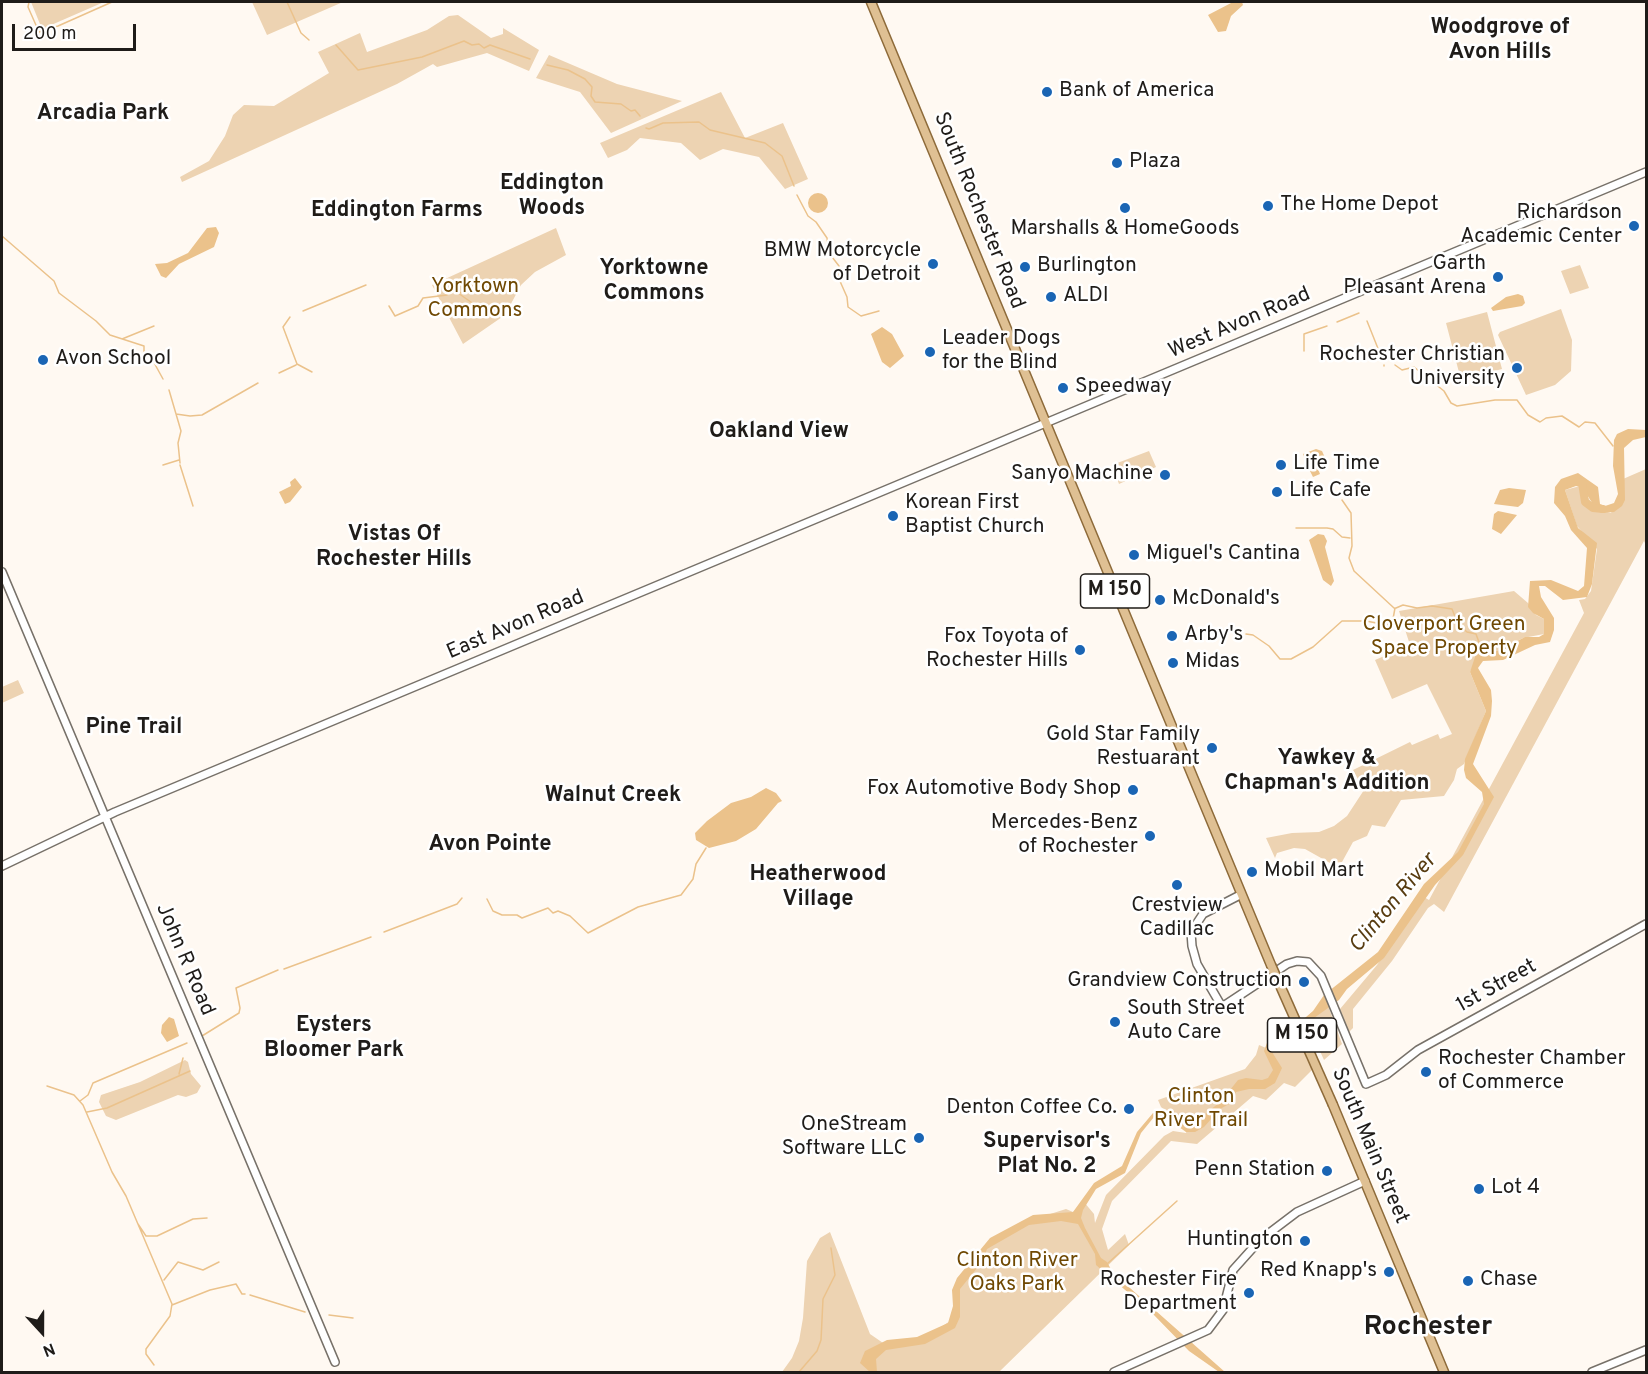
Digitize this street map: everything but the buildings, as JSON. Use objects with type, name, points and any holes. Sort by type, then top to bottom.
[{"type":"main road","name":"South Rochester Road","points":[[871,2],[1258,934]]},
{"type":"main road","name":"West Avon Road","points":[[1046,423],[1647,172]]},
{"type":"main road","name":"East Avon Road","points":[[2,866],[105,817],[1046,423]]},
{"type":"main road","name":"John R Road","points":[[2,572],[335,1362]]},
{"type":"main road","name":"1st Street","points":[[1240,895],[1203,914],[1191,932],[1191,946],[1197,964],[1222,1007],[1293,961],[1304,961],[1315,967],[1326,988],[1366,1084],[1386,1075],[1413,1053],[1647,924]]},
{"type":"main road","name":"South Main Street","points":[[1258,934],[1365,1180],[1444,1372]]},
{"type":"main road","points":[[1114,1372],[1208,1330],[1223,1310],[1233,1270],[1260,1240],[1297,1212],[1365,1180]]},
{"type":"main road","points":[[1592,1372],[1647,1350]]},
{"type":"green space","points":[[31,2],[104,2],[42,29]]},
{"type":"green space","points":[[252,2],[343,2],[267,35]]},
{"type":"green space","points":[[458,15],[491,38],[503,34],[503,28],[539,50],[529,71],[487,53],[437,67],[433,64],[397,84],[182,182],[180,177],[209,161],[225,136],[233,115],[244,105],[274,106],[329,73],[318,52],[360,33],[367,52],[427,30],[449,16]]},
{"type":"green space","points":[[549,55],[617,84],[682,101],[611,133],[580,92],[536,78]]},
{"type":"green space","points":[[721,92],[745,138],[783,123],[808,179],[785,189],[759,157],[723,149],[700,160],[681,143],[640,138],[627,150],[608,158],[600,143]]},
{"type":"green space","name":"Yorktown Commons","points":[[556,228],[566,255],[535,272],[521,285],[505,315],[463,344],[432,285]]},
{"type":"green space","points":[[1580,265],[1589,288],[1570,294],[1561,271]]},
{"type":"green space","points":[[1561,309],[1572,340],[1571,371],[1555,385],[1526,395],[1498,335],[1500,332]]},
{"type":"green space","points":[[1487,312],[1502,369],[1461,380],[1446,323]]},
{"type":"green space","points":[[1149,451],[1156,467],[1119,484],[1112,465]]},
{"type":"green space","points":[[1646,469],[1646,545],[1644,541],[1444,912],[1434,904],[1428,908],[1392,961],[1353,1009],[1353,1028],[1349,1032],[1340,1009],[1377,965],[1424,897],[1429,900],[1584,613],[1579,600],[1585,599],[1591,591],[1597,549],[1577,526],[1565,490],[1580,486],[1596,509],[1611,513],[1624,487],[1623,479]]},
{"type":"green space","name":"Cloverport Green Space Property","points":[[1514,591],[1528,603],[1536,615],[1544,619],[1544,634],[1523,638],[1500,650],[1480,653],[1470,672],[1486,711],[1464,764],[1457,769],[1454,780],[1444,796],[1401,800],[1385,827],[1372,825],[1367,836],[1353,842],[1342,862],[1330,863],[1305,849],[1294,848],[1277,853],[1275,858],[1266,838],[1292,833],[1319,832],[1334,826],[1347,816],[1364,790],[1353,770],[1410,742],[1412,745],[1438,734],[1440,739],[1452,734],[1427,684],[1392,699],[1375,660],[1410,645],[1399,611]]},
{"type":"green space","points":[[18,680],[24,693],[2,703],[2,687]]},
{"type":"green space","points":[[1326,1000],[1342,1044],[1324,1060],[1319,1049],[1311,1057],[1315,1067],[1295,1087],[1284,1083],[1266,1100],[1253,1096],[1197,1144],[1171,1141],[1112,1201],[1102,1229],[1108,1250],[1125,1234],[1129,1245],[999,1372],[782,1372],[792,1358],[799,1341],[807,1261],[820,1238],[830,1232],[870,1334],[886,1345],[929,1335],[950,1321],[956,1301],[955,1291],[985,1247],[1047,1215],[1066,1209],[1073,1212],[1084,1202],[1094,1214],[1095,1223],[1106,1195],[1164,1136],[1173,1131],[1186,1133],[1187,1129],[1161,1107],[1158,1100],[1245,1069],[1256,1055],[1259,1045],[1266,1048],[1275,1045]]},
{"type":"green space","points":[[185,1060],[188,1062],[191,1074],[201,1086],[197,1093],[186,1097],[178,1095],[116,1120],[106,1116],[99,1102],[101,1095],[140,1082]]},
{"type":"shaded area","points":[[1233,2],[1242,2],[1243,5],[1231,16],[1226,31],[1218,32],[1208,15]]},
{"type":"shaded area","points":[[814,193],[822,193],[828,199],[828,207],[822,213],[814,213],[808,207],[808,199]]},
{"type":"shaded area","points":[[216,227],[219,233],[214,247],[179,264],[166,278],[161,276],[155,264],[167,263],[188,253],[207,228]]},
{"type":"shaded area","points":[[1518,294],[1523,296],[1525,303],[1522,306],[1493,311],[1491,308],[1506,297]]},
{"type":"shaded area","points":[[882,327],[892,334],[904,356],[890,368],[882,362],[871,334]]},
{"type":"shaded area","points":[[1628,429],[1646,430],[1646,437],[1633,440],[1624,448],[1625,500],[1622,506],[1614,512],[1601,513],[1582,487],[1576,486],[1565,490],[1578,528],[1597,543],[1592,584],[1587,597],[1563,600],[1545,586],[1539,586],[1541,597],[1554,618],[1554,630],[1550,642],[1535,645],[1503,660],[1483,661],[1478,668],[1491,690],[1492,701],[1491,716],[1473,764],[1494,797],[1463,855],[1435,885],[1384,958],[1347,989],[1339,1000],[1274,1047],[1272,1052],[1282,1068],[1275,1083],[1265,1089],[1236,1092],[1231,1103],[1220,1109],[1204,1127],[1195,1132],[1186,1132],[1165,1117],[1154,1117],[1141,1133],[1125,1173],[1096,1189],[1083,1210],[1081,1218],[1085,1228],[1101,1258],[1107,1262],[1113,1273],[1225,1372],[1219,1372],[1189,1351],[1152,1313],[1096,1265],[1095,1254],[1078,1224],[1061,1221],[1029,1225],[987,1249],[982,1262],[960,1289],[960,1317],[955,1328],[925,1344],[886,1350],[876,1359],[877,1372],[870,1372],[860,1363],[865,1351],[887,1340],[917,1337],[948,1323],[953,1306],[952,1290],[957,1278],[990,1238],[1033,1215],[1073,1212],[1094,1183],[1122,1166],[1137,1132],[1153,1113],[1171,1109],[1192,1126],[1222,1100],[1238,1080],[1268,1078],[1273,1070],[1264,1051],[1268,1040],[1279,1032],[1292,1029],[1313,1011],[1324,995],[1378,952],[1424,884],[1458,852],[1484,804],[1482,792],[1466,778],[1464,770],[1465,759],[1486,711],[1470,672],[1476,654],[1500,650],[1525,637],[1539,637],[1544,634],[1544,619],[1528,607],[1530,581],[1551,580],[1578,591],[1584,586],[1587,548],[1571,530],[1565,516],[1554,503],[1555,487],[1561,479],[1578,473],[1598,487],[1600,504],[1605,506],[1614,503],[1618,494],[1613,466],[1614,440],[1617,434]]},
{"type":"shaded area","points":[[1316,449],[1322,451],[1326,460],[1316,464],[1320,474],[1313,477],[1306,463],[1314,459],[1306,462],[1303,454]]},
{"type":"shaded area","points":[[295,478],[302,487],[290,502],[285,504],[279,492],[291,486],[290,482]]},
{"type":"shaded area","points":[[1509,488],[1526,490],[1523,503],[1518,507],[1494,504],[1500,490]]},
{"type":"shaded area","points":[[1498,511],[1517,515],[1501,534],[1492,529],[1494,514]]},
{"type":"shaded area","points":[[1318,534],[1324,535],[1327,541],[1325,547],[1334,581],[1331,586],[1323,580],[1309,540]]},
{"type":"shaded area","points":[[766,788],[776,793],[782,801],[756,829],[736,841],[709,848],[696,840],[695,833],[731,803],[751,797]]},
{"type":"shaded area","points":[[169,1017],[174,1019],[179,1036],[167,1042],[161,1033],[162,1025]]},
{"type":"waterway","points":[[29,2],[28,7],[39,32],[112,2]]},
{"type":"waterway","points":[[287,2],[301,33],[309,40]]},
{"type":"waterway","points":[[336,45],[358,70],[422,57],[464,41],[472,45],[479,44],[484,48],[490,45],[530,59]]},
{"type":"waterway","points":[[547,65],[568,70],[585,79],[592,87],[591,96],[595,102],[621,104],[631,111],[635,110],[640,116]]},
{"type":"waterway","points":[[646,128],[649,129],[663,123],[699,122],[710,130],[765,143],[782,156],[794,186]]},
{"type":"waterway","points":[[797,195],[808,216],[816,222],[827,238],[829,253],[839,266],[839,279],[847,297],[848,307],[861,316],[879,311]]},
{"type":"waterway","points":[[2,236],[54,281],[59,293],[96,321],[110,335],[144,346],[144,354],[152,359],[163,379]]},
{"type":"waterway","points":[[303,311],[366,285]]},
{"type":"waterway","points":[[458,293],[499,286]]},
{"type":"waterway","points":[[458,293],[488,314]]},
{"type":"waterway","points":[[389,306],[395,316],[418,306],[423,298],[447,295]]},
{"type":"waterway","points":[[1337,322],[1359,313]]},
{"type":"waterway","points":[[290,317],[283,327],[297,364]]},
{"type":"waterway","points":[[1367,321],[1379,351]]},
{"type":"waterway","points":[[122,339],[154,326]]},
{"type":"waterway","points":[[1304,351],[1304,334],[1327,326]]},
{"type":"waterway","points":[[297,364],[312,372]]},
{"type":"waterway","points":[[279,373],[296,365]]},
{"type":"waterway","points":[[1395,365],[1402,370],[1414,367],[1444,391],[1451,403],[1457,406],[1495,400],[1517,400],[1528,415],[1540,422],[1546,418],[1562,416],[1579,427],[1585,422],[1595,423],[1613,446]]},
{"type":"waterway","points":[[176,414],[202,415],[258,383]]},
{"type":"waterway","points":[[169,390],[181,431],[178,443],[180,463]]},
{"type":"waterway","points":[[163,465],[179,460]]},
{"type":"waterway","points":[[180,465],[193,506]]},
{"type":"waterway","name":"Clinton River","points":[[1578,482],[1582,483],[1585,502],[1593,508],[1603,509]]},
{"type":"waterway","points":[[1342,500],[1351,513],[1352,546],[1349,558],[1354,571],[1394,608]]},
{"type":"waterway","points":[[1296,528],[1333,529],[1342,537],[1350,538]]},
{"type":"waterway","points":[[1396,608],[1403,605],[1417,608],[1432,606],[1452,609],[1458,624],[1467,632],[1476,634],[1480,653]]},
{"type":"waterway","points":[[1246,634],[1253,635],[1269,646],[1280,659],[1291,659],[1313,647],[1342,621],[1366,621],[1387,625],[1393,619],[1395,608]]},
{"type":"waterway","points":[[487,899],[493,911],[502,915],[517,915],[522,918],[548,908],[553,913],[558,911],[570,916],[588,933],[638,907],[681,895],[693,879],[696,864],[706,848]]},
{"type":"waterway","points":[[384,932],[457,904],[462,898]]},
{"type":"waterway","points":[[284,969],[371,937]]},
{"type":"waterway","points":[[202,1036],[239,1013],[236,988],[278,970]]},
{"type":"waterway","points":[[80,1101],[88,1095],[93,1083],[187,1043]]},
{"type":"waterway","points":[[179,1074],[183,1058]]},
{"type":"waterway","points":[[87,1112],[107,1108],[190,1071]]},
{"type":"waterway","points":[[47,1086],[74,1095],[83,1105],[112,1172],[126,1196],[172,1304],[170,1316],[146,1349],[146,1354],[154,1365]]},
{"type":"waterway","points":[[1107,1264],[1177,1201]]},
{"type":"waterway","points":[[138,1224],[146,1236],[157,1236],[193,1219],[207,1218]]},
{"type":"waterway","points":[[799,1372],[817,1351],[821,1340],[823,1299],[835,1275],[831,1248]]},
{"type":"waterway","points":[[164,1280],[178,1262],[203,1270],[219,1262]]},
{"type":"waterway","points":[[172,1305],[210,1290],[236,1284],[242,1294],[245,1294]]},
{"type":"waterway","points":[[250,1295],[305,1312]]},
{"type":"waterway","points":[[329,1315],[353,1318]]},
{"type":"place","name":"Bank of America","points":[[1047,92]]},
{"type":"place","name":"Plaza","points":[[1117,163]]},
{"type":"place","name":"The Home Depot","points":[[1268,206]]},
{"type":"place","name":"Marshalls & HomeGoods","points":[[1125,208]]},
{"type":"place","name":"Richardson Academic Center","points":[[1634,226]]},
{"type":"place","name":"BMW Motorcycle of Detroit","points":[[933,264]]},
{"type":"place","name":"Burlington","points":[[1025,267]]},
{"type":"place","name":"Garth Pleasant Arena","points":[[1498,277]]},
{"type":"place","name":"ALDI","points":[[1051,297]]},
{"type":"place","name":"Leader Dogs for the Blind","points":[[930,352]]},
{"type":"place","name":"Avon School","points":[[43,360]]},
{"type":"place","name":"Rochester Christian University","points":[[1517,368]]},
{"type":"place","name":"Speedway","points":[[1063,388]]},
{"type":"place","name":"Life Time","points":[[1281,465]]},
{"type":"place","name":"Sanyo Machine","points":[[1165,475]]},
{"type":"place","name":"Life Cafe","points":[[1277,492]]},
{"type":"place","name":"Korean First Baptist Church","points":[[893,516]]},
{"type":"place","name":"Miguel's Cantina","points":[[1134,555]]},
{"type":"place","name":"McDonald's","points":[[1160,600]]},
{"type":"place","name":"Arby's","points":[[1172,636]]},
{"type":"place","name":"Fox Toyota of Rochester Hills","points":[[1080,650]]},
{"type":"place","name":"Midas","points":[[1173,663]]},
{"type":"place","name":"Gold Star Family Restuarant","points":[[1212,748]]},
{"type":"place","name":"Fox Automotive Body Shop","points":[[1133,790]]},
{"type":"place","name":"Mercedes-Benz of Rochester","points":[[1150,836]]},
{"type":"place","name":"Mobil Mart","points":[[1252,872]]},
{"type":"place","name":"Crestview Cadillac","points":[[1177,885]]},
{"type":"place","name":"Grandview Construction","points":[[1304,982]]},
{"type":"place","name":"South Street Auto Care","points":[[1115,1022]]},
{"type":"place","name":"Rochester Chamber of Commerce","points":[[1426,1072]]},
{"type":"place","name":"Denton Coffee Co.","points":[[1129,1109]]},
{"type":"place","name":"OneStream Software LLC","points":[[919,1138]]},
{"type":"place","name":"Penn Station","points":[[1327,1171]]},
{"type":"place","name":"Lot 4","points":[[1479,1189]]},
{"type":"place","name":"Huntington","points":[[1305,1241]]},
{"type":"place","name":"Red Knapp's","points":[[1389,1272]]},
{"type":"place","name":"Chase","points":[[1468,1281]]},
{"type":"place","name":"Rochester Fire Department","points":[[1249,1293]]},
{"type":"district","name":"Woodgrove of Avon Hills","points":[[1500,42]]},
{"type":"district","name":"Arcadia Park","points":[[103,115]]},
{"type":"district","name":"Eddington Woods","points":[[552,198]]},
{"type":"district","name":"Eddington Farms","points":[[397,212]]},
{"type":"district","name":"Yorktowne Commons","points":[[654,282]]},
{"type":"district","name":"Oakland View","points":[[779,433]]},
{"type":"district","name":"Vistas Of Rochester Hills","points":[[394,548]]},
{"type":"district","name":"Pine Trail","points":[[134,729]]},
{"type":"district","name":"Yawkey & Chapman's Addition","points":[[1327,772]]},
{"type":"district","name":"Walnut Creek","points":[[613,797]]},
{"type":"district","name":"Avon Pointe","points":[[490,846]]},
{"type":"district","name":"Heatherwood Village","points":[[818,888]]},
{"type":"district","name":"Eysters Bloomer Park","points":[[334,1040]]},
{"type":"district","name":"Supervisor's Plat No. 2","points":[[1047,1156]]},
{"type":"district","name":"Rochester","points":[[1428,1329]]},
{"type":"park label","name":"Clinton River Trail","points":[[1201,1110]]},
{"type":"park label","name":"Clinton River Oaks Park","points":[[1017,1274]]}]
